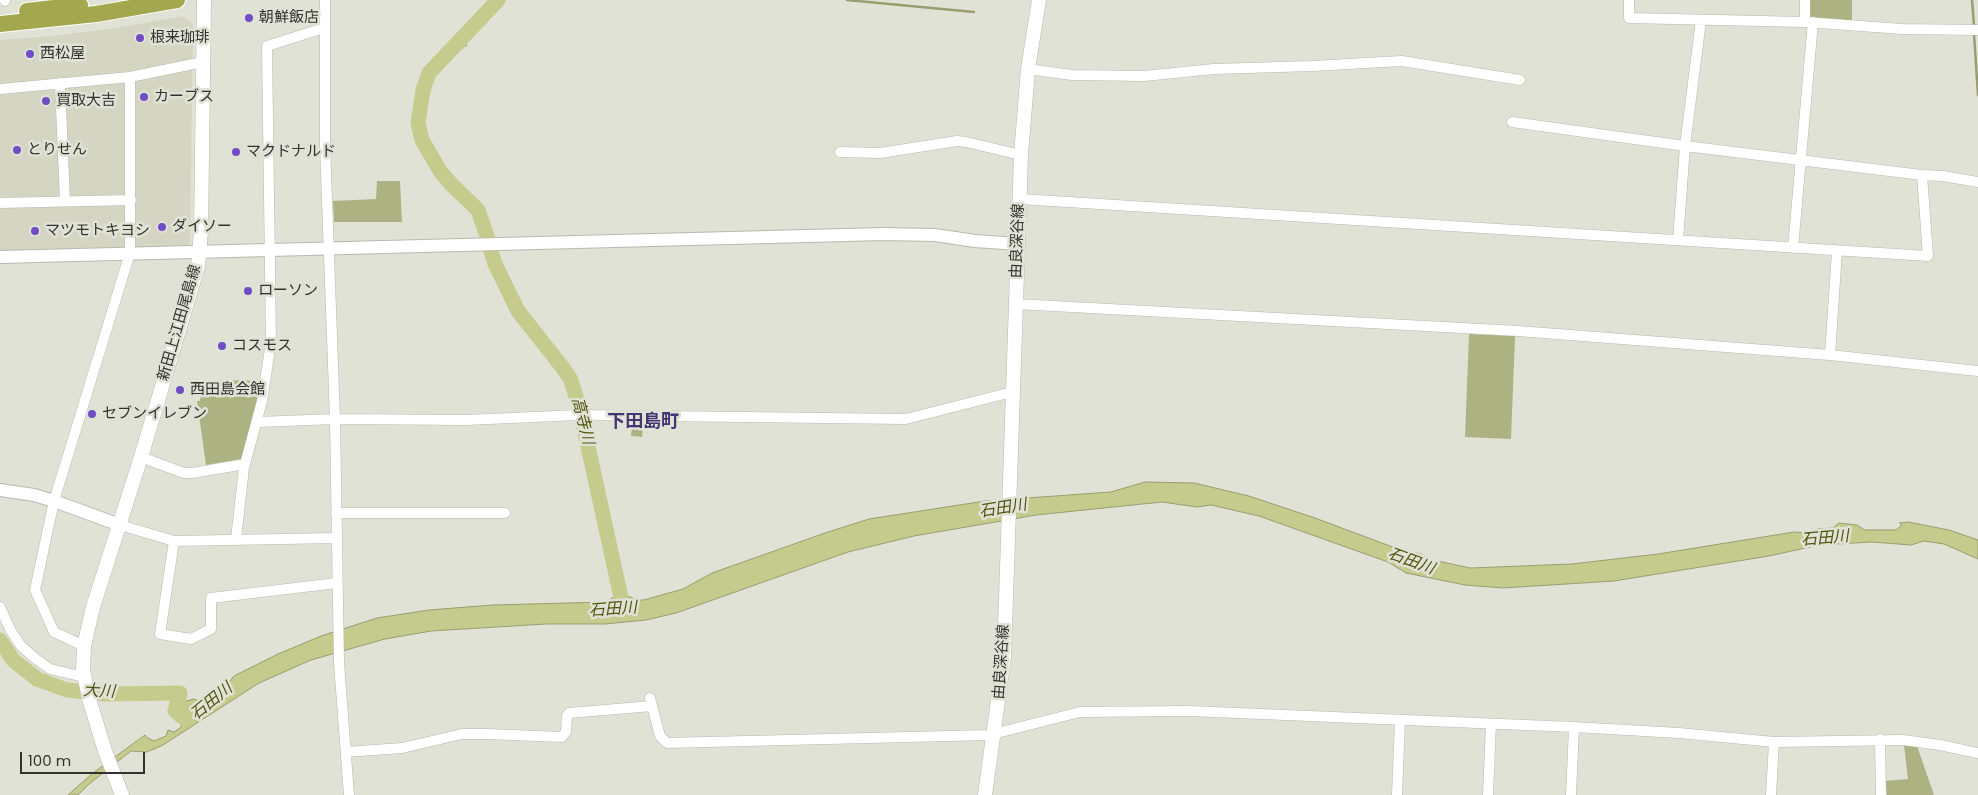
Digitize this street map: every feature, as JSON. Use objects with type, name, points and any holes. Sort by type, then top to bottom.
[{"type":"highway","points":[[3,5],[89,4],[116,0]]},
{"type":"highway","points":[[0,24],[96,14],[177,0]]},
{"type":"main road","name":"新田上江田尾島線","points":[[120,790],[105,751],[90,702],[84,677],[84,646],[93,607],[194,284],[201,232],[204,0]]},
{"type":"main road","name":"由良深谷線","points":[[985,795],[995,734],[1004,657],[1021,155],[1028,69],[1039,0]]},
{"type":"street","points":[[325,0],[325,145],[335,419],[340,663],[348,795]]},
{"type":"street","points":[[1629,0],[1628,18],[1809,22],[1902,29],[1978,30]]},
{"type":"street","points":[[1793,248],[1801,161],[1809,22],[1805,0]]},
{"type":"street","points":[[1678,240],[1685,146],[1701,20]]},
{"type":"street","points":[[236,540],[245,464],[268,372],[271,342],[267,46],[324,28]]},
{"type":"street","points":[[1028,69],[1072,75],[1144,76],[1214,69],[1402,61],[1520,80]]},
{"type":"street","points":[[0,89],[130,77],[203,62]]},
{"type":"street","points":[[84,646],[54,632],[35,590],[54,501],[130,253],[130,77]]},
{"type":"street","points":[[60,83],[65,201]]},
{"type":"street","points":[[1512,122],[1801,161],[1943,176],[1978,182]]},
{"type":"street","points":[[840,152],[880,153],[966,142],[1021,155]]},
{"type":"street","points":[[1020,199],[1678,240],[1837,252],[1928,256],[1922,175]]},
{"type":"street","points":[[0,203],[130,200]]},
{"type":"street","points":[[0,257],[329,250],[884,234],[935,235],[975,241],[1018,244]]},
{"type":"street","points":[[1830,355],[1837,252]]},
{"type":"street","points":[[1016,304],[1518,332],[1830,355],[1978,371]]},
{"type":"street","points":[[257,422],[335,419],[466,420],[582,415],[912,419],[1012,392]]},
{"type":"street","points":[[141,457],[184,473],[245,464]]},
{"type":"street","points":[[0,490],[34,495],[120,525],[174,541],[337,538]]},
{"type":"street","points":[[336,513],[505,513]]},
{"type":"street","points":[[174,541],[160,634],[192,639],[211,629],[211,598],[338,583]]},
{"type":"street","points":[[0,607],[11,631],[21,646],[36,659],[50,669],[84,677]]},
{"type":"street","points":[[346,752],[397,749],[462,734],[562,737],[566,732],[566,716],[568,713],[651,702],[660,736],[667,743],[995,734],[1080,712],[1189,711],[1574,727],[1679,733],[1774,742],[1880,739],[1922,742],[1978,753]]},
{"type":"street","points":[[1398,795],[1400,720]]},
{"type":"street","points":[[1488,795],[1491,724]]},
{"type":"street","points":[[1572,795],[1574,727]]},
{"type":"street","points":[[1880,739],[1881,795]]},
{"type":"street","points":[[1771,795],[1774,742]]},
{"type":"shaded area","points":[[502,0],[506,0],[467,42],[467,47],[465,46],[463,49],[458,47]]},
{"type":"shaded area","points":[[1805,0],[1852,0],[1852,25],[1805,22]]},
{"type":"shaded area","points":[[183,16],[193,24],[190,242],[185,246],[0,251],[0,40],[116,28]]},
{"type":"shaded area","points":[[377,181],[400,181],[402,222],[334,222],[333,201],[376,199]]},
{"type":"shaded area","points":[[1469,334],[1515,336],[1511,439],[1465,437]]},
{"type":"shaded area","points":[[222,380],[264,381],[243,459],[206,465],[197,401],[200,401],[201,392]]},
{"type":"shaded area","points":[[633,419],[644,419],[642,437],[631,436]]},
{"type":"shaded area","points":[[1904,745],[1917,746],[1934,795],[1887,795],[1885,781],[1908,779]]},
{"type":"water","name":"石田川","points":[[1145,482],[1194,483],[1249,496],[1390,546],[1421,554],[1429,559],[1470,568],[1572,564],[1658,554],[1794,532],[1806,533],[1817,529],[1833,528],[1839,523],[1857,525],[1865,530],[1896,530],[1902,525],[1899,523],[1908,522],[1949,530],[1978,540],[1978,559],[1944,544],[1924,541],[1911,545],[1872,542],[1819,545],[1769,556],[1614,581],[1503,588],[1465,585],[1406,573],[1388,562],[1259,516],[1211,505],[1197,507],[1162,502],[1036,515],[914,536],[848,552],[676,613],[646,620],[605,624],[546,624],[431,631],[385,639],[311,660],[259,683],[163,745],[147,752],[131,751],[78,795],[68,795],[93,773],[145,735],[154,741],[166,736],[168,730],[174,732],[181,727],[182,721],[176,721],[168,713],[178,703],[194,699],[205,703],[226,686],[234,676],[278,654],[321,636],[377,618],[429,610],[493,605],[606,602],[614,597],[627,596],[644,600],[683,589],[712,573],[869,519],[985,501],[1111,492]]},
{"type":"waterway","name":"高寺川","points":[[488,239],[478,210],[440,171],[422,140],[418,123],[423,90],[429,73],[498,0]]},
{"type":"waterway","points":[[847,0],[974,12]]},
{"type":"waterway","points":[[1972,0],[1974,26]]},
{"type":"waterway","points":[[1974,34],[1978,95]]},
{"type":"waterway","name":"高寺川","points":[[491,251],[495,264],[518,311],[571,380],[580,410],[624,611]]},
{"type":"waterway","name":"大川","points":[[0,640],[13,660],[37,679],[67,690],[106,694],[180,693],[175,711],[185,719]]},
{"type":"place","name":"朝鮮飯店","points":[[249,18]]},
{"type":"place","name":"根来珈琲","points":[[140,38]]},
{"type":"place","name":"西松屋","points":[[30,54]]},
{"type":"place","name":"カーブス","points":[[144,97]]},
{"type":"place","name":"買取大吉","points":[[46,101]]},
{"type":"place","name":"とりせん","points":[[17,150]]},
{"type":"place","name":"マクドナルド","points":[[236,152]]},
{"type":"place","name":"ダイソー","points":[[162,227]]},
{"type":"place","name":"マツモトキヨシ","points":[[35,231]]},
{"type":"place","name":"ローソン","points":[[248,291]]},
{"type":"place","name":"コスモス","points":[[222,346]]},
{"type":"place","name":"西田島会館","points":[[180,390]]},
{"type":"place","name":"セブンイレブン","points":[[92,414]]},
{"type":"district","name":"下田島町","points":[[643,422]]}]
